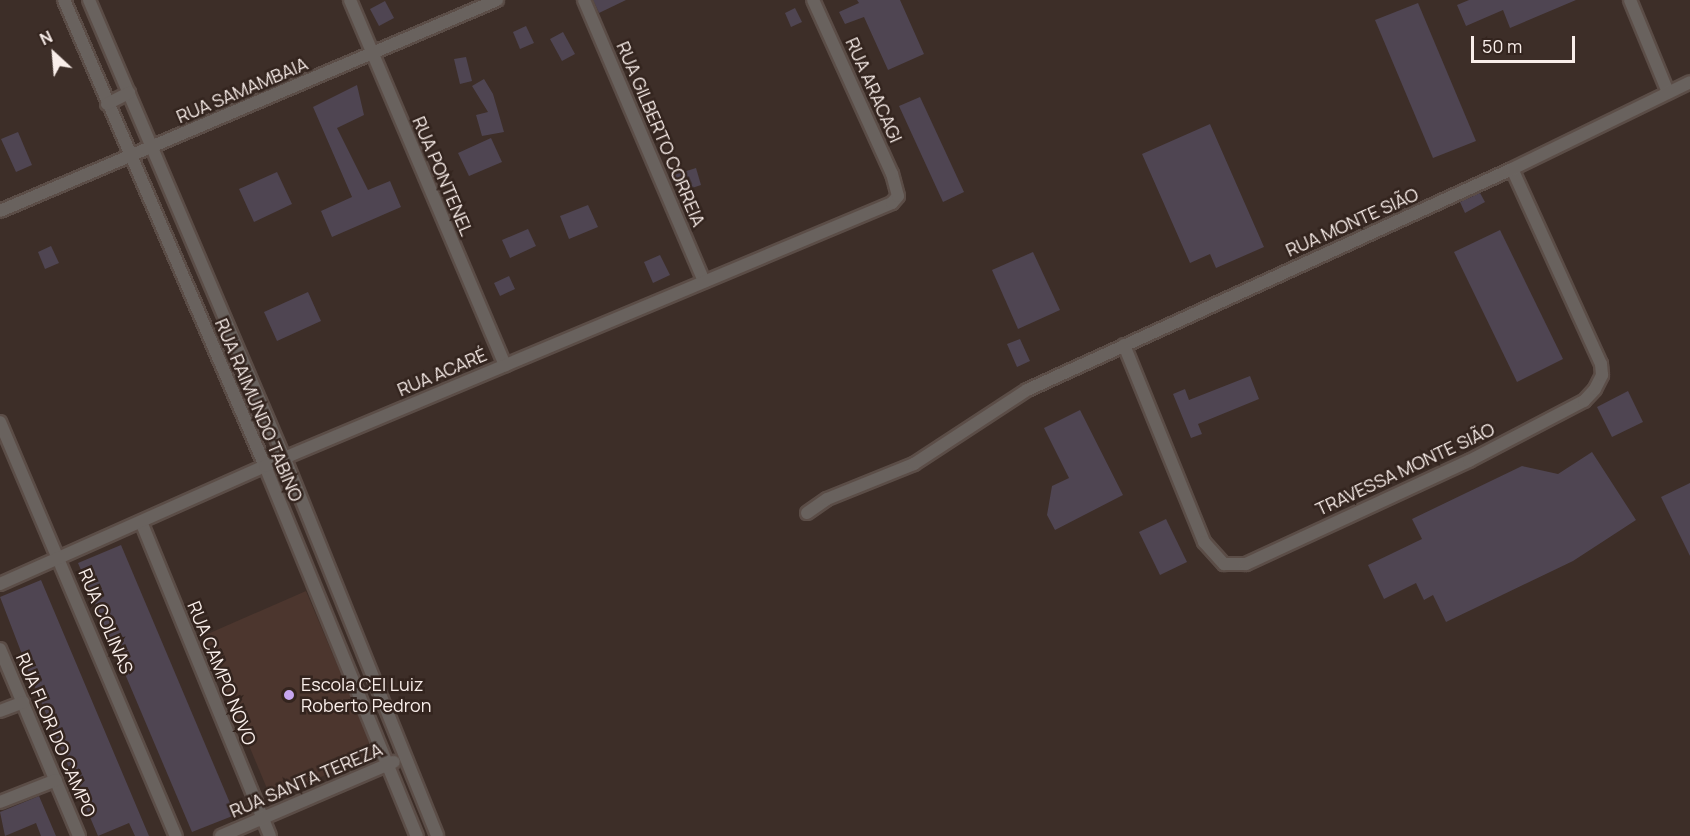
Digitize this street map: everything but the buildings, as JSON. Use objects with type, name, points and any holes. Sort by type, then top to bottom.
[{"type":"street","name":"RUA RAIMUNDO TABINO","points":[[64,0],[265,466],[417,836]]},
{"type":"street","name":"RUA RAIMUNDO TABINO","points":[[89,0],[285,459],[437,836]]},
{"type":"street","name":"RUA PONTENEL","points":[[350,0],[505,365]]},
{"type":"street","name":"RUA SAMAMBAIA","points":[[0,211],[153,148],[497,0]]},
{"type":"street","name":"RUA GILBERTO CORREIA","points":[[584,0],[704,282]]},
{"type":"street","name":"RUA ARACAGI","points":[[813,0],[892,174],[898,196]]},
{"type":"street","points":[[1630,0],[1668,92]]},
{"type":"street","name":"RUA MONTE SIÃO","points":[[807,513],[827,500],[914,464],[1027,390],[1512,169],[1690,82]]},
{"type":"street","points":[[107,104],[129,93]]},
{"type":"street","name":"TRAVESSA MONTE SIÃO","points":[[1124,345],[1204,542],[1224,564],[1246,564],[1469,461],[1584,401],[1595,389],[1602,375],[1601,364],[1512,169]]},
{"type":"street","name":"RUA ACARÉ","points":[[0,584],[142,524],[265,466],[704,282],[873,214],[898,196]]},
{"type":"street","name":"RUA COLINAS","points":[[0,422],[61,559],[176,836]]},
{"type":"street","name":"RUA CAMPO NOVO","points":[[142,524],[270,836]]},
{"type":"street","name":"RUA FLOR DO CAMPO","points":[[0,649],[79,836]]},
{"type":"street","points":[[0,711],[22,702]]},
{"type":"street","name":"RUA SANTA TEREZA","points":[[221,836],[405,758]]},
{"type":"street","points":[[0,802],[56,780]]},
{"type":"shaded area","name":"Escola CEI Luiz Roberto Pedron","points":[[306,591],[375,754],[271,798],[203,636]]},
{"type":"place","name":"Escola CEI Luiz Roberto Pedron","points":[[289,695]]}]
